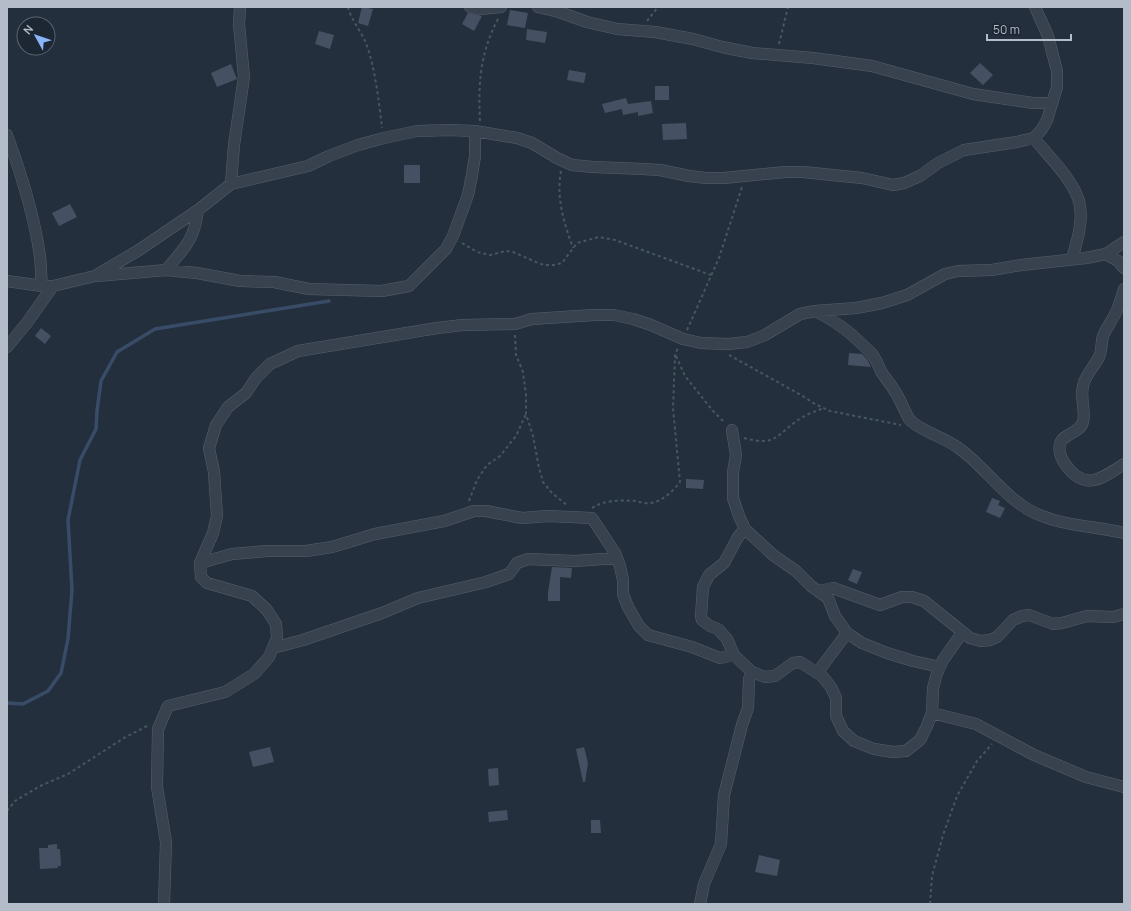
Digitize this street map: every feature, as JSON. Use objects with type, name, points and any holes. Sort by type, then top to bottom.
[{"type":"street","points":[[231,184],[234,145],[244,77],[239,24],[240,7]]},
{"type":"street","points":[[470,7],[501,10]]},
{"type":"street","points":[[538,7],[559,12],[587,22],[617,29],[671,35],[752,53],[813,58],[872,66],[973,94],[1052,103]]},
{"type":"street","points":[[95,276],[139,250],[198,210],[231,184],[308,166],[329,156],[384,138],[417,131],[478,131],[517,138],[532,143],[572,165],[660,170],[706,178],[803,172],[862,178],[893,185],[904,183],[920,176],[938,163],[964,150],[1034,138],[1042,129],[1047,120],[1057,87],[1057,70],[1048,36],[1034,7]]},
{"type":"street","points":[[7,280],[47,286],[95,276],[166,270],[198,273],[240,281],[274,282],[309,289],[382,290],[409,286],[446,249],[453,236],[468,195],[478,131]]},
{"type":"street","points":[[7,135],[23,185],[47,286],[26,324],[7,347]]},
{"type":"street","points":[[1034,138],[1067,179],[1079,201],[1079,230],[1072,259]]},
{"type":"street","points":[[166,270],[186,247],[191,238],[196,224],[198,210]]},
{"type":"street","points":[[164,904],[166,842],[157,787],[158,729],[162,718],[168,706],[225,692],[254,674],[269,657],[277,638],[276,624],[267,610],[252,596],[207,583],[201,577],[200,563],[213,533],[216,516],[214,472],[209,448],[216,425],[228,407],[246,393],[256,378],[270,364],[298,351],[436,328],[463,325],[515,324],[532,319],[594,315],[614,315],[633,318],[683,339],[728,344],[747,342],[765,335],[800,314],[815,311],[856,308],[882,303],[907,295],[945,274],[958,271],[992,270],[1106,254],[1124,242]]},
{"type":"street","points":[[1106,254],[1118,261],[1124,268]]},
{"type":"street","points":[[1124,290],[1118,309],[1103,337],[1099,356],[1085,379],[1081,397],[1083,416],[1081,426],[1075,432],[1063,438],[1059,449],[1060,455],[1072,473],[1077,478],[1084,480],[1099,478],[1124,464]]},
{"type":"street","points":[[815,311],[835,321],[846,329],[872,354],[882,373],[896,393],[910,420],[957,446],[1010,496],[1028,510],[1058,522],[1124,533]]},
{"type":"street","points":[[732,430],[736,455],[733,472],[733,498],[745,529],[773,555],[796,571],[811,586],[828,598],[835,616],[848,633],[862,643],[887,653],[940,667]]},
{"type":"street","points":[[200,563],[232,554],[267,551],[306,552],[332,547],[374,534],[437,522],[474,511],[486,511],[522,518],[548,516],[592,518],[617,558],[623,580],[623,594],[628,607],[639,626],[648,635],[692,647],[720,658],[734,655]]},
{"type":"street","points":[[745,529],[738,537],[724,563],[709,576],[703,587],[702,620],[710,626],[718,629],[727,639],[734,655],[752,672],[765,677],[775,676],[793,663],[800,662],[817,672],[831,686],[836,698],[836,716],[843,731],[854,741],[874,749],[893,752],[906,751],[920,740],[932,713],[933,688],[940,667],[962,632]]},
{"type":"street","points":[[273,648],[303,640],[382,613],[418,598],[498,578],[509,574],[517,563],[528,559],[543,558],[575,561],[617,558]]},
{"type":"street","points":[[819,591],[833,588],[880,604],[902,597],[912,597],[924,601],[970,638],[981,641],[990,640],[997,637],[1013,620],[1022,616],[1029,615],[1053,624],[1087,616],[1113,617],[1124,614]]},
{"type":"street","points":[[817,672],[848,633]]},
{"type":"street","points":[[700,904],[704,884],[721,844],[724,795],[748,708],[749,679],[752,672]]},
{"type":"street","points":[[932,713],[976,724],[1034,755],[1086,776],[1124,787]]},
{"type":"path","points":[[348,7],[365,42],[373,70],[384,138]]},
{"type":"path","points":[[778,56],[779,42],[788,7]]},
{"type":"path","points":[[478,131],[481,66],[485,49],[501,10]]},
{"type":"path","points":[[563,161],[560,174],[561,213],[573,248]]},
{"type":"path","points":[[592,518],[585,512],[601,503],[622,501],[650,503],[660,500],[680,482],[673,408],[675,355],[719,258],[746,175]]},
{"type":"path","points":[[453,236],[477,252],[490,255],[506,251],[513,252],[544,264],[554,265],[562,263],[577,243],[598,237],[615,240],[711,276]]},
{"type":"path","points":[[515,324],[516,355],[523,372],[526,395],[526,414],[533,436],[543,482],[552,493],[567,506],[573,508]]},
{"type":"path","points":[[711,343],[749,367],[830,411],[922,428]]},
{"type":"path","points":[[675,355],[685,376],[713,411],[732,430],[743,437],[757,442],[777,437],[802,417],[824,408]]},
{"type":"path","points":[[464,515],[477,480],[488,465],[500,456],[516,436],[526,414]]},
{"type":"path","points":[[7,811],[15,801],[40,786],[68,774],[124,738],[162,718]]},
{"type":"path","points":[[930,904],[932,876],[957,796],[977,761],[999,736]]},
{"type":"building","points":[[362,7],[373,9],[368,26],[358,23]]},
{"type":"building","points":[[510,10],[528,13],[525,28],[507,25]]},
{"type":"building","points":[[468,13],[482,16],[474,31],[462,24]]},
{"type":"building","points":[[527,29],[547,32],[545,43],[526,40]]},
{"type":"building","points":[[319,31],[334,35],[330,49],[315,44]]},
{"type":"building","points":[[980,63],[993,75],[983,85],[970,73]]},
{"type":"building","points":[[231,64],[237,79],[217,87],[211,73]]},
{"type":"building","points":[[569,70],[586,73],[584,83],[567,80]]},
{"type":"building","points":[[655,86],[669,86],[669,100],[655,100]]},
{"type":"building","points":[[626,98],[628,104],[651,101],[653,113],[638,116],[638,112],[623,115],[622,109],[605,113],[602,104]]},
{"type":"building","points":[[686,123],[687,139],[663,140],[662,124]]},
{"type":"building","points":[[404,165],[420,165],[420,183],[404,183]]},
{"type":"building","points":[[70,204],[77,217],[59,226],[52,213]]},
{"type":"building","points":[[41,328],[51,336],[45,344],[35,336]]},
{"type":"building","points":[[849,353],[862,354],[867,359],[871,367],[848,365]]},
{"type":"building","points":[[686,479],[704,480],[703,489],[686,488]]},
{"type":"building","points":[[992,498],[1000,501],[998,505],[1005,508],[1000,518],[986,512]]},
{"type":"building","points":[[552,567],[572,568],[571,578],[560,577],[560,601],[548,601]]},
{"type":"building","points":[[853,569],[862,572],[857,584],[848,580]]},
{"type":"building","points":[[270,747],[274,762],[253,767],[249,752]]},
{"type":"building","points":[[584,747],[588,763],[585,782],[583,782],[576,749]]},
{"type":"building","points":[[498,768],[499,785],[489,786],[488,769]]},
{"type":"building","points":[[507,810],[508,820],[489,822],[488,812]]},
{"type":"building","points":[[591,820],[600,820],[601,833],[591,833]]},
{"type":"building","points":[[57,844],[57,849],[60,849],[61,866],[58,866],[58,868],[40,869],[39,848],[48,848],[48,845]]},
{"type":"building","points":[[759,855],[780,860],[777,876],[755,872]]},
{"type":"waterway","points":[[7,703],[23,704],[48,691],[61,673],[68,639],[72,590],[68,520],[80,460],[96,429],[101,381],[117,352],[155,329],[329,301]]}]
